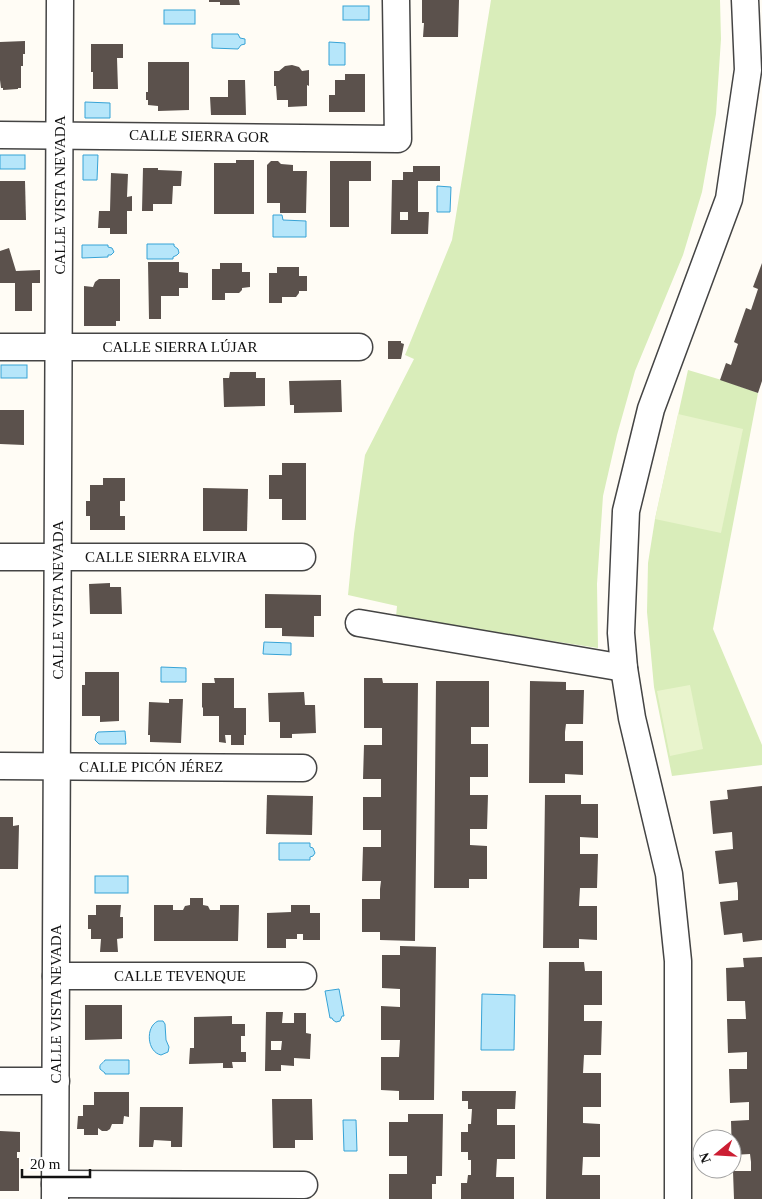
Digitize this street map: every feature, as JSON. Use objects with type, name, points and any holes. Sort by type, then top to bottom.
[{"type":"street","name":"CALLE VISTA NEVADA","points":[[55,1191],[60,0]]},
{"type":"street","name":"CALLE SIERRA GOR","points":[[0,135],[398,139],[396,0]]},
{"type":"street","points":[[678,1199],[678,961],[668,874],[632,718],[624,668],[621,633],[626,511],[651,409],[729,199],[748,70],[745,0]]},
{"type":"street","name":"CALLE SIERRA LÚJAR","points":[[0,347],[359,347]]},
{"type":"street","name":"CALLE SIERRA ELVIRA","points":[[0,557],[302,557]]},
{"type":"street","points":[[358,622],[624,668]]},
{"type":"street","name":"CALLE PICÓN JÉREZ","points":[[0,766],[303,768]]},
{"type":"street","name":"CALLE TEVENQUE","points":[[56,976],[304,976]]},
{"type":"street","points":[[0,1081],[56,1081]]},
{"type":"street","points":[[55,1191],[304,1185]]},
{"type":"green space","points":[[491,0],[720,0],[721,39],[716,114],[702,192],[683,255],[635,371],[617,435],[603,496],[597,584],[598,648],[396,617],[397,606],[348,595],[365,455],[414,359],[405,355],[452,240]]},
{"type":"green space","points":[[688,370],[758,393],[713,629],[762,745],[762,765],[672,776],[654,687],[647,612],[648,563],[655,519]]},
{"type":"green space","points":[[678,414],[743,429],[721,533],[655,519]]},
{"type":"green space","points":[[690,685],[703,749],[670,756],[657,691]]},
{"type":"water","points":[[343,6],[369,6],[369,20],[343,20]]},
{"type":"water","points":[[164,10],[195,10],[195,24],[164,24]]},
{"type":"water","points":[[212,34],[238,34],[240,38],[245,39],[245,44],[241,45],[238,49],[212,48]]},
{"type":"water","points":[[329,42],[345,43],[345,65],[329,65]]},
{"type":"water","points":[[85,102],[110,103],[110,118],[85,118]]},
{"type":"water","points":[[0,155],[25,155],[25,169],[0,169]]},
{"type":"water","points":[[83,155],[98,155],[97,180],[83,180]]},
{"type":"water","points":[[437,186],[451,187],[450,212],[437,212]]},
{"type":"water","points":[[273,215],[282,215],[283,220],[306,221],[306,237],[273,237]]},
{"type":"water","points":[[147,244],[174,244],[179,253],[173,259],[147,259]]},
{"type":"water","points":[[82,245],[108,245],[114,252],[108,255],[108,257],[82,258]]},
{"type":"water","points":[[1,365],[27,365],[27,378],[1,378]]},
{"type":"water","points":[[264,642],[291,643],[291,655],[263,654]]},
{"type":"water","points":[[161,667],[186,668],[186,682],[161,682]]},
{"type":"water","points":[[125,731],[126,744],[99,744],[95,740],[98,732]]},
{"type":"water","points":[[279,843],[310,843],[310,847],[313,848],[315,853],[310,857],[310,860],[279,860]]},
{"type":"water","points":[[95,876],[128,876],[128,893],[95,893]]},
{"type":"water","points":[[339,989],[344,1016],[342,1016],[340,1021],[336,1022],[330,1018],[325,991]]},
{"type":"water","points":[[482,994],[515,995],[514,1050],[481,1050]]},
{"type":"water","points":[[158,1021],[163,1021],[165,1024],[166,1040],[169,1047],[168,1052],[161,1055],[156,1053],[150,1045],[149,1039],[151,1028]]},
{"type":"water","points":[[105,1060],[129,1060],[129,1074],[105,1074],[100,1067]]},
{"type":"water","points":[[343,1120],[356,1120],[357,1151],[344,1151]]},
{"type":"building","points":[[209,0],[239,0],[240,5],[220,5],[220,2],[209,2]]},
{"type":"building","points":[[422,0],[459,0],[458,37],[423,37]]},
{"type":"building","points":[[25,41],[25,54],[23,54],[23,66],[21,66],[21,88],[3,90],[0,80],[0,42]]},
{"type":"building","points":[[91,44],[123,44],[123,58],[117,58],[118,89],[93,89]]},
{"type":"building","points":[[148,62],[189,62],[189,110],[158,111],[158,106],[148,105],[146,92],[148,92]]},
{"type":"building","points":[[285,66],[299,67],[302,71],[309,70],[307,106],[288,107],[288,100],[277,100],[276,86],[274,86],[274,71],[279,71]]},
{"type":"building","points":[[345,74],[365,74],[365,112],[329,112],[329,95],[335,95],[335,80],[345,80]]},
{"type":"building","points":[[228,80],[245,80],[246,115],[211,115],[210,97],[228,97]]},
{"type":"building","points":[[236,160],[254,160],[254,214],[214,214],[214,163],[236,163]]},
{"type":"building","points":[[271,161],[293,165],[293,171],[307,171],[306,213],[280,213],[280,203],[267,203],[267,165]]},
{"type":"building","points":[[330,161],[371,161],[371,181],[349,181],[349,227],[330,227]]},
{"type":"building","points":[[413,166],[440,166],[440,181],[418,181],[418,212],[429,212],[428,234],[391,234],[392,180],[403,180],[403,172],[413,172]],"holes":[[[400,212],[408,212],[408,220],[400,220]]]},
{"type":"building","points":[[143,168],[182,171],[181,186],[173,186],[172,204],[153,204],[153,211],[142,211]]},
{"type":"building","points":[[111,173],[128,174],[127,197],[132,196],[132,211],[127,211],[127,234],[110,234],[110,228],[98,228],[99,211],[110,211]]},
{"type":"building","points":[[0,181],[25,181],[26,220],[0,220]]},
{"type":"building","points":[[9,248],[16,271],[40,270],[40,283],[32,283],[32,311],[15,311],[15,283],[0,283],[0,251]]},
{"type":"building","points":[[148,262],[179,262],[179,272],[188,273],[188,288],[179,288],[179,296],[161,296],[161,319],[149,319]]},
{"type":"building","points":[[220,263],[242,263],[242,272],[250,272],[250,287],[242,288],[239,293],[225,293],[225,300],[212,300],[212,269],[220,269]]},
{"type":"building","points":[[762,263],[762,381],[758,393],[720,380],[726,363],[731,365],[738,344],[734,342],[746,308],[751,310],[758,289],[753,287]]},
{"type":"building","points":[[277,267],[299,267],[299,276],[307,276],[307,291],[299,291],[296,297],[282,297],[282,303],[269,303],[269,273],[277,273]]},
{"type":"building","points":[[99,279],[120,279],[120,321],[116,321],[116,326],[84,326],[84,286],[93,287]]},
{"type":"building","points":[[388,341],[401,341],[404,344],[401,359],[388,359]]},
{"type":"building","points":[[230,372],[256,372],[256,378],[265,378],[265,406],[224,407],[223,378],[229,378]]},
{"type":"building","points":[[341,380],[342,412],[294,413],[294,405],[290,405],[289,381]]},
{"type":"building","points":[[0,410],[24,410],[24,445],[0,444]]},
{"type":"building","points":[[282,463],[306,463],[306,520],[282,520],[282,499],[269,499],[269,475],[282,475]]},
{"type":"building","points":[[103,478],[125,478],[125,501],[120,501],[120,516],[125,516],[125,530],[90,530],[90,516],[86,516],[86,501],[90,501],[90,485],[103,485]]},
{"type":"building","points":[[203,488],[248,489],[247,531],[203,531]]},
{"type":"building","points":[[110,583],[110,587],[121,587],[122,614],[90,614],[89,584]]},
{"type":"building","points":[[265,594],[321,595],[321,616],[314,616],[314,637],[282,636],[282,628],[265,628]]},
{"type":"building","points":[[85,672],[119,672],[119,721],[100,722],[100,716],[82,716],[82,685],[85,685]]},
{"type":"building","points":[[214,678],[234,678],[234,708],[246,708],[244,745],[231,745],[231,735],[225,735],[226,743],[219,742],[219,716],[203,716],[202,683],[215,683]]},
{"type":"building","points":[[364,678],[382,678],[383,683],[418,683],[415,941],[380,940],[380,932],[362,932],[362,899],[380,899],[381,881],[362,881],[363,847],[381,847],[381,830],[363,830],[363,797],[381,797],[381,779],[363,779],[364,745],[382,745],[382,728],[364,728]]},
{"type":"building","points":[[436,681],[489,681],[489,727],[471,727],[471,744],[488,744],[488,777],[470,777],[470,795],[488,795],[487,829],[470,829],[470,845],[487,846],[487,879],[469,879],[469,888],[434,888]]},
{"type":"building","points":[[530,681],[566,682],[566,690],[584,690],[583,724],[566,724],[565,732],[565,741],[583,741],[583,775],[565,774],[565,783],[529,783]]},
{"type":"building","points":[[304,692],[305,705],[315,705],[316,733],[292,734],[292,738],[280,738],[280,722],[269,722],[268,693]]},
{"type":"building","points":[[169,699],[183,699],[181,743],[150,742],[150,735],[148,735],[149,702],[169,703]]},
{"type":"building","points":[[762,786],[762,940],[743,942],[742,933],[724,935],[720,902],[738,900],[738,891],[737,882],[719,884],[715,851],[733,849],[732,832],[713,834],[710,801],[728,799],[727,790]]},
{"type":"building","points":[[267,795],[313,796],[312,835],[266,834]]},
{"type":"building","points":[[545,795],[581,795],[581,804],[598,804],[598,838],[580,837],[580,854],[598,854],[597,888],[580,888],[579,906],[597,906],[597,940],[579,939],[579,948],[543,948]]},
{"type":"building","points":[[0,817],[13,817],[13,826],[19,825],[18,869],[0,869]]},
{"type":"building","points":[[190,898],[203,898],[203,905],[208,906],[210,910],[220,910],[220,905],[239,905],[238,941],[154,941],[154,905],[173,905],[173,910],[183,910],[185,906],[190,905]]},
{"type":"building","points":[[96,905],[121,905],[120,917],[123,917],[123,938],[117,939],[118,952],[100,952],[101,939],[91,939],[91,929],[88,929],[88,915],[96,915]]},
{"type":"building","points":[[291,905],[310,905],[310,913],[320,913],[320,940],[303,940],[303,934],[297,934],[297,939],[286,939],[286,948],[267,948],[267,913],[291,912]]},
{"type":"building","points":[[400,946],[436,947],[434,1100],[399,1100],[399,1091],[381,1090],[381,1057],[399,1057],[400,1040],[381,1040],[381,1006],[400,1007],[400,989],[382,988],[382,955],[400,955]]},
{"type":"building","points":[[762,957],[762,1199],[734,1199],[733,1179],[742,1179],[742,1171],[751,1171],[751,1162],[750,1154],[742,1154],[742,1129],[731,1129],[731,1121],[749,1120],[749,1102],[730,1103],[729,1069],[747,1069],[747,1052],[728,1053],[727,1019],[746,1019],[745,1001],[727,1001],[726,968],[744,967],[743,958]]},
{"type":"building","points":[[549,962],[584,962],[585,971],[602,971],[602,1005],[584,1005],[584,1021],[602,1021],[601,1055],[584,1055],[583,1073],[601,1073],[601,1107],[583,1107],[583,1123],[600,1124],[600,1157],[583,1157],[582,1175],[600,1175],[600,1199],[546,1199]]},
{"type":"building","points":[[85,1005],[122,1005],[122,1039],[85,1040]]},
{"type":"building","points":[[266,1012],[283,1012],[282,1023],[294,1023],[294,1013],[306,1013],[306,1033],[311,1034],[310,1059],[294,1058],[294,1066],[281,1065],[281,1071],[265,1071]],"holes":[[[271,1041],[282,1041],[281,1050],[271,1050]]]},
{"type":"building","points":[[232,1016],[232,1024],[245,1024],[245,1036],[241,1036],[241,1052],[246,1052],[246,1062],[232,1062],[233,1068],[223,1068],[223,1063],[189,1064],[190,1048],[194,1048],[194,1017]]},
{"type":"building","points":[[462,1091],[516,1091],[515,1109],[497,1109],[497,1125],[515,1125],[515,1159],[497,1159],[496,1177],[514,1177],[514,1199],[461,1199],[461,1183],[467,1183],[468,1175],[471,1175],[471,1160],[468,1160],[468,1152],[461,1152],[461,1132],[468,1132],[468,1124],[471,1124],[472,1109],[468,1109],[468,1101],[462,1101]]},
{"type":"building","points":[[94,1092],[129,1092],[129,1117],[124,1116],[123,1124],[112,1124],[107,1131],[102,1131],[98,1128],[98,1135],[84,1135],[84,1129],[77,1129],[78,1116],[83,1116],[83,1105],[94,1105]]},
{"type":"building","points":[[272,1099],[312,1099],[313,1140],[295,1140],[295,1148],[273,1148]]},
{"type":"building","points":[[140,1107],[183,1107],[182,1147],[171,1147],[171,1141],[154,1140],[153,1147],[139,1147]]},
{"type":"building","points":[[408,1114],[443,1114],[442,1176],[436,1176],[436,1184],[432,1184],[432,1199],[389,1199],[389,1174],[407,1174],[407,1156],[389,1156],[389,1122],[408,1122]]},
{"type":"building","points":[[0,1131],[20,1132],[20,1152],[17,1152],[17,1158],[19,1158],[19,1191],[0,1191]]}]
